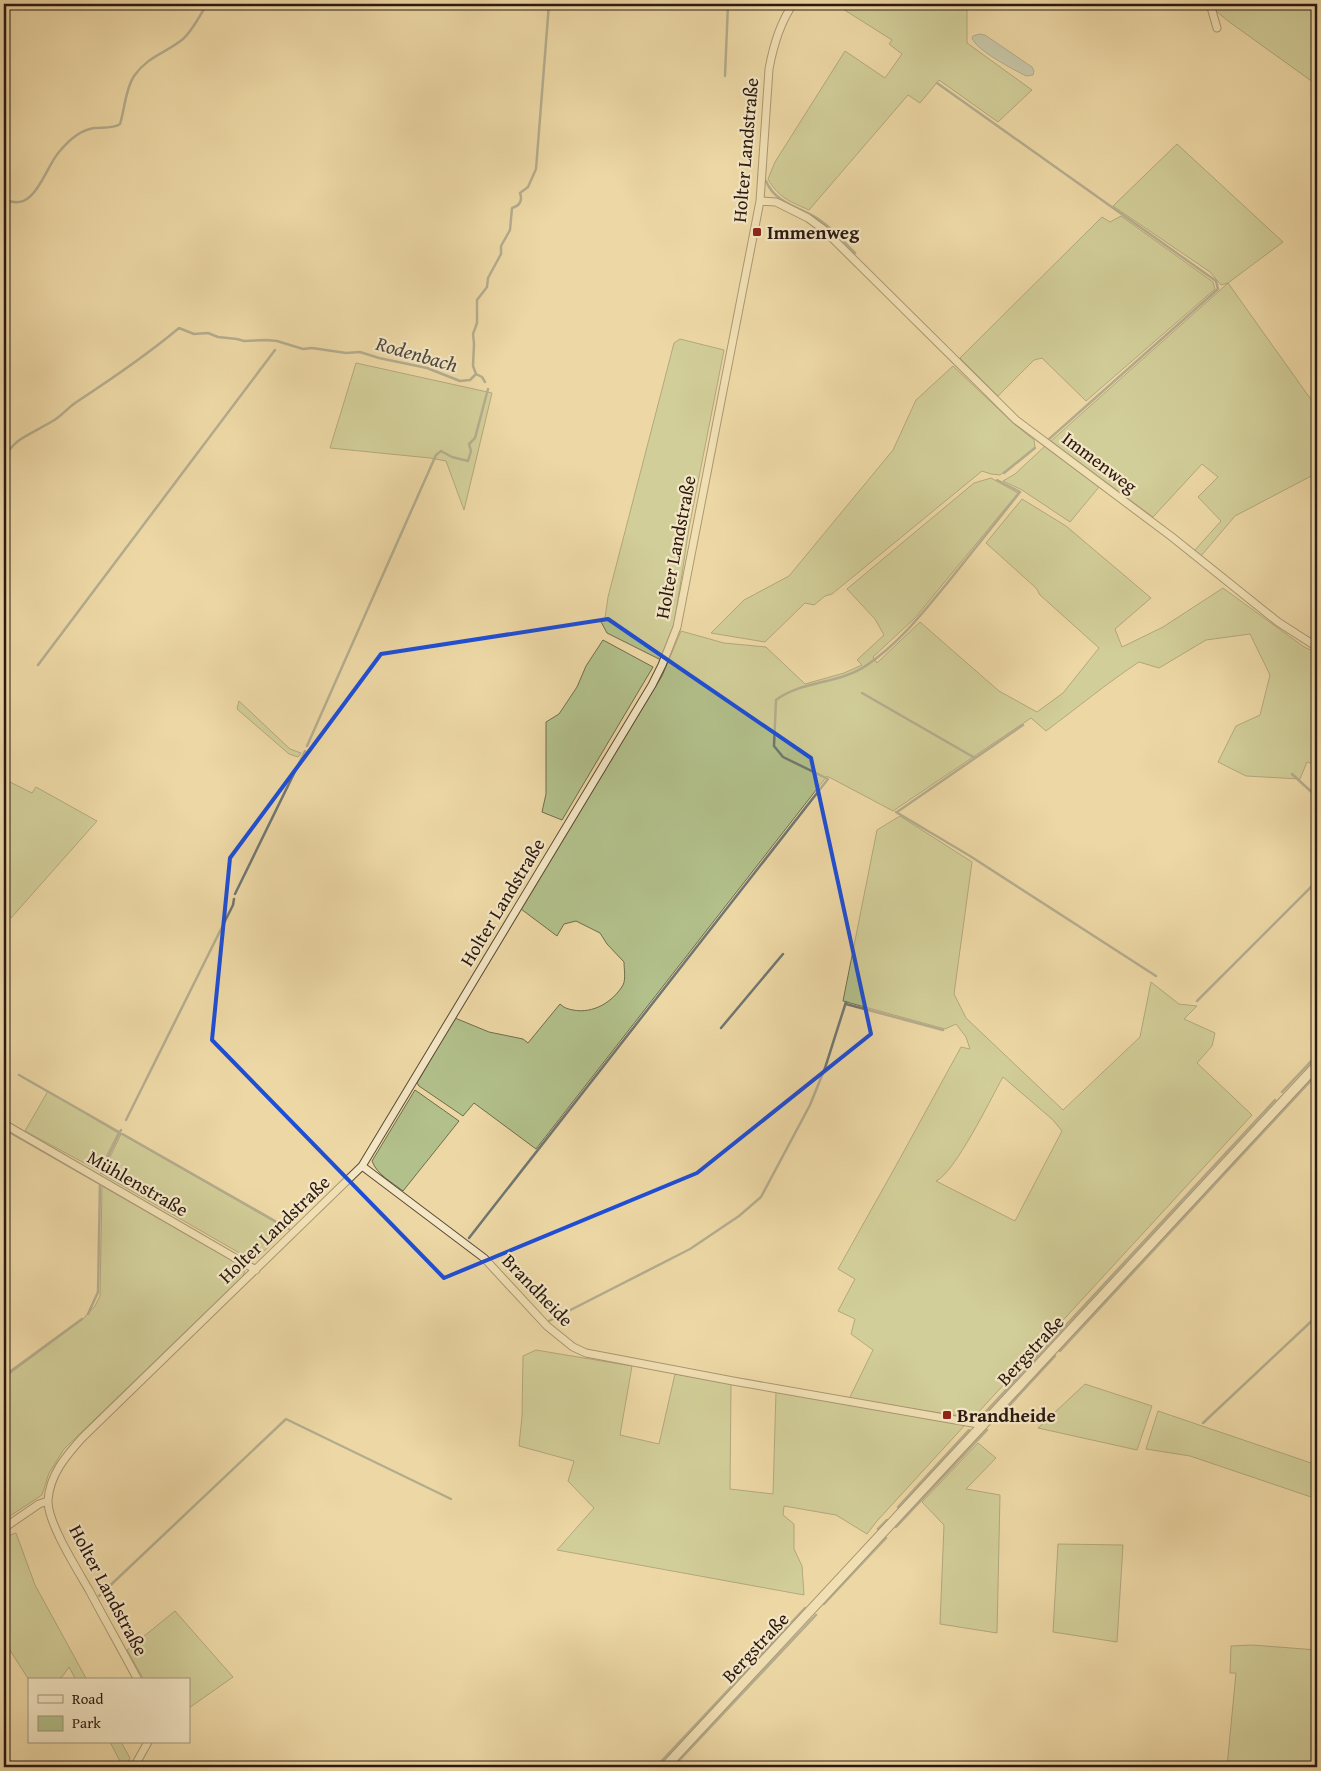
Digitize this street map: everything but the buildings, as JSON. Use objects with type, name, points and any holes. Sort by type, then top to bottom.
[{"type":"street","name":"Holter Landstraße","points":[[137,1678],[66,1550],[52,1519],[48,1500],[54,1475],[61,1461],[82,1438],[362,1166],[647,693],[662,665],[676,627],[760,202],[769,69],[772,52],[780,27],[793,4]]},
{"type":"street","points":[[1210,4],[1217,28]]},
{"type":"street","name":"Immenweg","points":[[760,202],[776,202],[808,218],[823,229],[1016,420],[1172,536],[1278,622],[1317,646]]},
{"type":"street","name":"Bergstraße","points":[[665,1767],[1317,1065]]},
{"type":"street","name":"Mühlenstraße","points":[[4,1124],[256,1270]]},
{"type":"street","name":"Brandheide","points":[[362,1166],[484,1258],[547,1326],[573,1347],[586,1353],[724,1380],[984,1424]]},
{"type":"street","points":[[4,1528],[48,1500]]},
{"type":"street","points":[[134,1767],[147,1744]]},
{"type":"highlighted area","points":[[608,619],[811,758],[871,1034],[697,1173],[444,1278],[212,1040],[230,858],[381,654]]},
{"type":"green space","points":[[835,4],[967,4],[967,43],[1032,90],[998,122],[939,80],[920,103],[908,95],[809,210],[785,198],[776,191],[768,179],[775,162],[845,51],[885,78],[902,54],[889,44],[892,40]]},
{"type":"green space","points":[[1212,4],[1317,4],[1317,85],[1228,21],[1216,11]]},
{"type":"green space","points":[[1177,144],[1283,242],[1228,283],[1221,285],[1210,272],[1113,206]]},
{"type":"green space","points":[[1121,216],[1213,282],[1215,289],[1086,401],[1042,358],[1034,360],[998,396],[960,358],[1102,217],[1110,222]]},
{"type":"green space","points":[[1228,283],[1317,408],[1317,473],[1235,516],[1201,556],[1195,550],[1221,521],[1198,497],[1218,477],[1202,464],[1153,517],[1051,441]]},
{"type":"green space","points":[[680,339],[724,350],[689,528],[674,626],[661,660],[607,633],[600,620],[605,618],[608,597],[674,343]]},
{"type":"green space","points":[[356,363],[492,393],[464,510],[446,461],[330,448]]},
{"type":"green space","points":[[953,366],[1013,423],[1034,440],[1035,447],[1000,475],[982,471],[832,594],[825,596],[814,605],[805,603],[765,642],[711,633],[744,600],[789,576],[893,450],[916,400]]},
{"type":"green space","points":[[1045,446],[1099,487],[1070,522],[1022,490],[1003,481],[1015,474]]},
{"type":"green space","points":[[991,478],[1018,493],[915,618],[873,657],[877,663],[920,622],[999,691],[1037,712],[1063,693],[1099,648],[986,543],[1022,499],[1066,526],[1151,598],[1115,629],[1122,647],[1163,627],[1223,588],[1304,647],[1317,653],[1317,765],[1307,762],[1300,779],[1246,776],[1218,762],[1236,726],[1260,715],[1270,675],[1250,634],[1206,640],[1159,668],[1139,662],[1046,731],[1031,718],[893,811],[827,776],[536,1149],[474,1103],[463,1116],[419,1086],[417,1083],[455,1018],[489,1032],[523,1039],[528,1043],[560,1004],[566,1008],[580,1011],[595,1008],[614,997],[623,985],[625,977],[624,962],[607,944],[600,933],[576,921],[564,924],[557,936],[521,909],[662,676],[681,631],[724,643],[766,647],[805,684],[844,673],[862,665],[857,660],[884,635],[875,619],[847,589],[974,483]]},
{"type":"green space","points":[[603,640],[653,667],[562,820],[542,812],[546,794],[546,722],[559,714],[577,687],[586,666]]},
{"type":"green space","points":[[239,701],[290,749],[301,753],[298,757],[289,754],[237,709]]},
{"type":"green space","points":[[4,779],[32,793],[36,787],[97,821],[11,918],[4,914]]},
{"type":"green space","points":[[900,816],[972,862],[954,994],[966,1018],[1063,1110],[1140,1037],[1151,982],[1179,1004],[1197,1006],[1184,1019],[1215,1033],[1212,1046],[1197,1063],[1252,1115],[973,1418],[849,1399],[873,1350],[851,1334],[855,1319],[838,1311],[855,1279],[838,1269],[961,1047],[970,1049],[966,1037],[956,1024],[945,1029],[843,1001],[877,830]],"holes":[[[1003,1077],[1053,1120],[1062,1131],[1015,1221],[936,1181],[953,1164],[982,1117]]]},
{"type":"green space","points":[[415,1090],[459,1121],[403,1191],[381,1174],[372,1161]]},
{"type":"green space","points":[[48,1091],[118,1133],[99,1171],[25,1131]]},
{"type":"green space","points":[[121,1134],[287,1229],[256,1259],[250,1259],[102,1174]]},
{"type":"green space","points":[[102,1186],[243,1267],[245,1271],[243,1276],[64,1449],[49,1473],[42,1495],[4,1520],[4,1378],[83,1319],[95,1306],[100,1296]]},
{"type":"green space","points":[[536,1350],[632,1366],[620,1435],[659,1444],[675,1374],[731,1384],[730,1489],[773,1494],[776,1391],[965,1425],[867,1534],[836,1515],[784,1506],[783,1515],[794,1524],[794,1549],[802,1566],[804,1595],[557,1550],[594,1508],[568,1481],[574,1461],[519,1446],[522,1416],[523,1356]]},
{"type":"green space","points":[[1085,1384],[1152,1406],[1137,1450],[1038,1428]]},
{"type":"green space","points":[[1158,1411],[1317,1465],[1317,1499],[1190,1456],[1146,1449]]},
{"type":"green space","points":[[978,1443],[996,1458],[966,1489],[1000,1495],[997,1633],[940,1624],[944,1525],[922,1502]]},
{"type":"green space","points":[[16,1533],[35,1585],[86,1678],[75,1678],[69,1667],[60,1678],[28,1678],[4,1641],[4,1537]]},
{"type":"green space","points":[[1058,1544],[1123,1545],[1117,1642],[1053,1632]]},
{"type":"green space","points":[[175,1611],[233,1677],[190,1707],[190,1678],[143,1678],[127,1650]]},
{"type":"green space","points":[[1252,1645],[1317,1650],[1317,1767],[1227,1767],[1236,1673],[1230,1673],[1231,1646]]},
{"type":"green space","points":[[111,1744],[122,1744],[130,1758],[126,1767],[123,1767]]},
{"type":"water","points":[[979,34],[985,35],[1032,67],[1033,75],[1026,76],[988,54],[972,38]]},
{"type":"waterway","points":[[4,199],[15,202],[24,201],[31,196],[38,188],[59,152],[70,140],[79,134],[89,129],[111,127],[120,124],[131,81],[139,69],[151,59],[183,39],[207,4]]},
{"type":"waterway","name":"Rodenbach","points":[[476,374],[473,366],[473,334],[477,323],[477,300],[487,287],[488,278],[501,254],[501,246],[510,230],[512,208],[520,203],[520,193],[528,187],[536,169],[549,4]]},
{"type":"waterway","points":[[725,76],[728,4]]},
{"type":"waterway","points":[[937,83],[1216,281],[1218,289],[1048,440]]},
{"type":"waterway","points":[[766,181],[770,189],[783,201],[821,221],[835,232],[855,253]]},
{"type":"waterway","name":"Rodenbach","points":[[4,455],[19,441],[55,420],[74,403],[130,366],[179,328],[194,334],[208,333],[218,337],[244,341],[277,341],[303,349],[312,348],[346,353],[360,352],[427,368],[460,381],[470,380],[476,374]]},
{"type":"waterway","points":[[38,665],[275,350]]},
{"type":"waterway","points":[[476,374],[482,377],[485,382]]},
{"type":"waterway","points":[[307,746],[436,455],[441,451],[452,457],[468,461],[471,451],[469,444],[475,438],[488,389]]},
{"type":"waterway","points":[[1004,473],[1035,448]]},
{"type":"waterway","points":[[469,1238],[828,779],[783,757],[774,746],[776,700],[797,689],[845,676],[856,671],[879,656],[901,637],[949,581],[1020,492],[997,480]]},
{"type":"waterway","points":[[862,693],[975,758]]},
{"type":"waterway","points":[[897,812],[1023,725]]},
{"type":"waterway","points":[[235,894],[305,751]]},
{"type":"waterway","points":[[1292,774],[1317,797]]},
{"type":"waterway","points":[[896,812],[970,856],[1156,976]]},
{"type":"waterway","points":[[1197,1001],[1317,881]]},
{"type":"waterway","points":[[126,1120],[233,905],[234,899]]},
{"type":"waterway","points":[[721,1028],[783,954]]},
{"type":"waterway","points":[[547,1322],[690,1249],[739,1216],[761,1197],[810,1105],[825,1068],[846,1002]]},
{"type":"waterway","points":[[846,1004],[943,1030]]},
{"type":"waterway","points":[[1282,1092],[1317,1055]]},
{"type":"waterway","points":[[1060,1351],[1317,1074]]},
{"type":"waterway","points":[[19,1075],[289,1229]]},
{"type":"waterway","points":[[980,1418],[1275,1100]]},
{"type":"waterway","points":[[4,1129],[100,1184]]},
{"type":"waterway","points":[[105,1163],[121,1130]]},
{"type":"waterway","points":[[101,1173],[103,1167]]},
{"type":"waterway","points":[[88,1314],[98,1292],[100,1183]]},
{"type":"waterway","points":[[1203,1423],[1317,1316]]},
{"type":"waterway","points":[[4,1376],[82,1319]]},
{"type":"waterway","points":[[995,1421],[1055,1356]]},
{"type":"waterway","points":[[99,1596],[286,1419],[451,1499]]},
{"type":"waterway","points":[[898,1507],[969,1430]]},
{"type":"waterway","points":[[896,1527],[987,1430]]},
{"type":"waterway","points":[[878,1529],[887,1520]]},
{"type":"waterway","points":[[824,1604],[886,1538]]},
{"type":"waterway","points":[[656,1767],[805,1608]]},
{"type":"waterway","points":[[673,1767],[816,1615]]},
{"type":"place","name":"Immenweg","points":[[757,232]]},
{"type":"place","name":"Brandheide","points":[[947,1415]]}]
